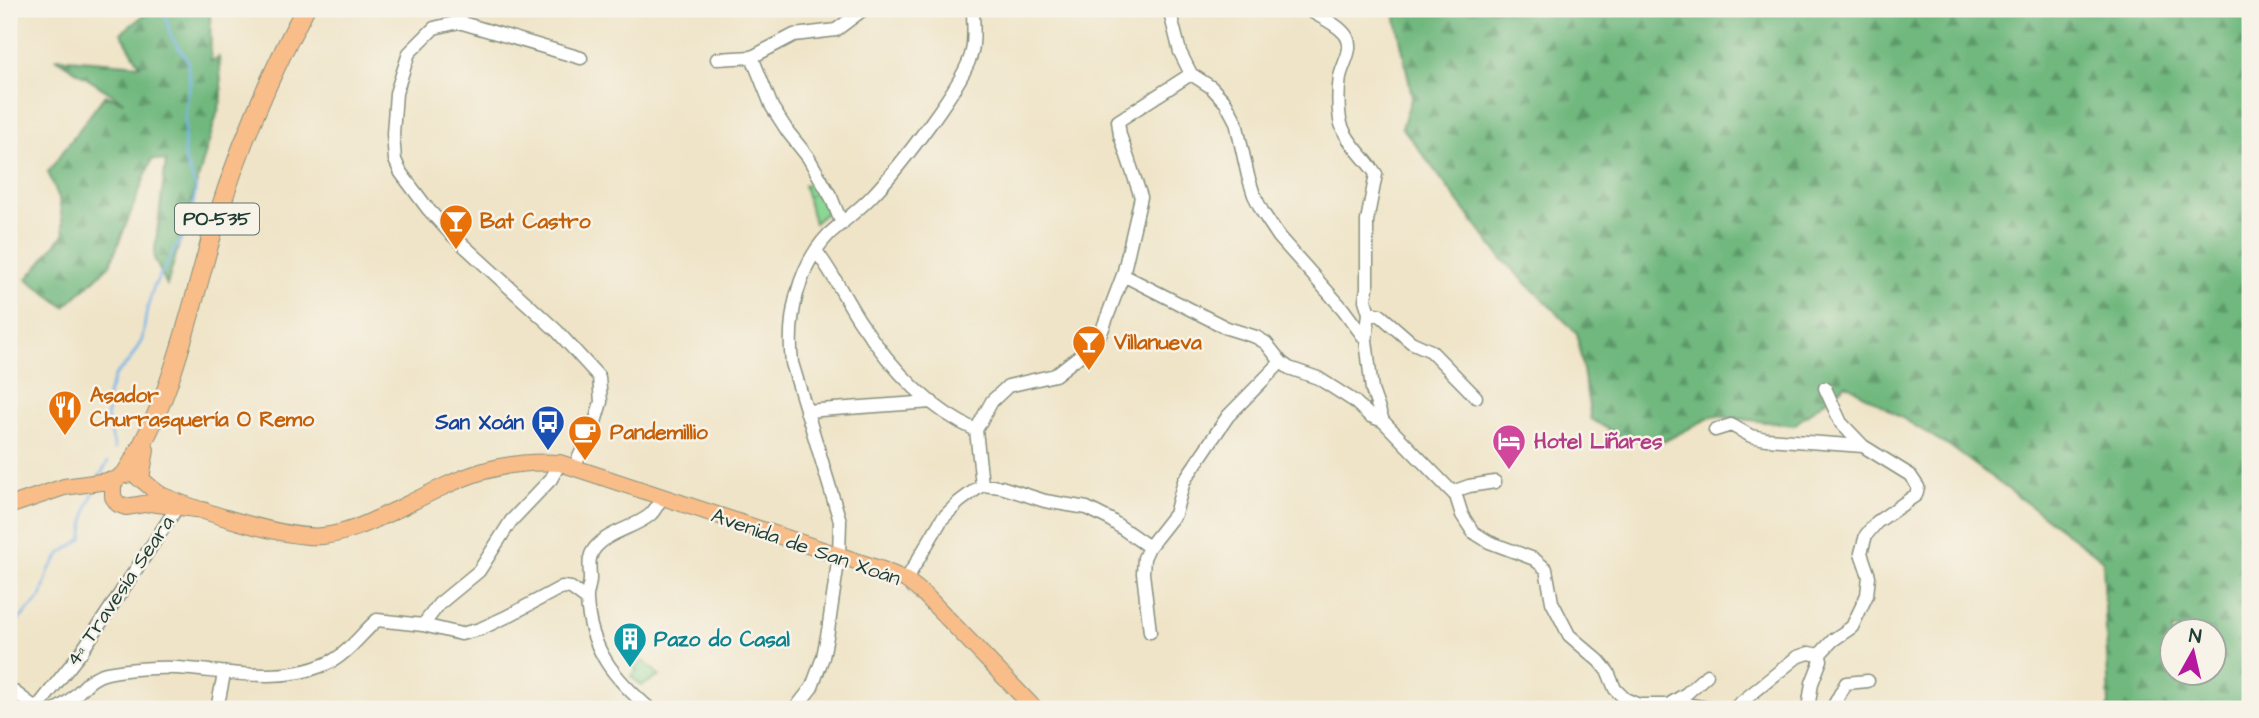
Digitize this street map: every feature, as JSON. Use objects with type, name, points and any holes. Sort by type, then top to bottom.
[{"type":"highway","name":"PO-535","points":[[127,482],[170,378],[236,163],[269,82],[305,9]]},
{"type":"main road","name":"Avenida de San Xoán","points":[[203,510],[295,535],[324,536],[348,531],[493,467],[538,462],[567,465],[839,555],[906,580],[925,595],[1035,709]]},
{"type":"main road","points":[[127,482],[144,498],[138,505]]},
{"type":"main road","points":[[127,482],[115,501],[122,506],[130,508],[150,503],[203,510]]},
{"type":"main road","points":[[9,506],[64,487],[127,482],[203,510]]},
{"type":"street","points":[[718,59],[752,57],[794,35],[836,30],[864,9]]},
{"type":"street","points":[[795,709],[812,687],[822,657],[839,555],[839,521],[792,363],[789,338],[797,290],[816,251],[891,175],[962,77],[972,52],[973,9]]},
{"type":"street","points":[[1169,9],[1180,52],[1191,74],[1218,95],[1237,122],[1254,195],[1268,221],[1366,340]]},
{"type":"street","points":[[1307,9],[1343,31],[1349,40],[1350,51],[1340,75],[1340,122],[1344,132],[1376,174],[1367,221],[1365,300],[1369,313],[1366,340],[1373,390],[1383,421]]},
{"type":"street","points":[[581,58],[461,15],[434,28],[409,53],[396,93],[393,134],[395,160],[408,182],[449,232],[557,331],[599,377],[601,401],[593,429],[567,465],[511,521],[479,571],[439,604],[423,625],[461,634],[480,629],[562,587],[570,587],[586,599]]},
{"type":"street","points":[[752,57],[772,107],[808,158],[831,197],[842,224]]},
{"type":"street","points":[[982,485],[976,430],[992,401],[1008,386],[1055,375],[1087,350],[1101,333],[1124,275],[1140,197],[1118,121],[1191,74]]},
{"type":"street","points":[[816,251],[831,270],[858,319],[887,359],[953,420],[976,430]]},
{"type":"street","points":[[1124,275],[1227,328],[1256,337],[1266,343],[1281,362],[1318,378],[1354,401],[1370,416],[1383,421],[1452,492],[1472,532],[1489,542],[1534,559],[1546,569],[1552,601],[1569,635],[1600,661],[1615,689],[1625,699],[1639,705],[1664,708],[1690,705],[1714,709]]},
{"type":"street","points":[[1369,313],[1380,315],[1411,342],[1431,351],[1476,397]]},
{"type":"street","points":[[1150,632],[1143,573],[1144,558],[1149,547],[1175,514],[1184,481],[1228,416],[1281,362]]},
{"type":"street","points":[[1819,655],[1833,640],[1852,628],[1867,595],[1869,576],[1861,553],[1866,535],[1877,522],[1916,495],[1918,487],[1910,474],[1863,446],[1841,423],[1825,388]]},
{"type":"street","points":[[806,411],[932,402]]},
{"type":"street","points":[[1715,430],[1731,425],[1751,436],[1766,439],[1863,446]]},
{"type":"street","points":[[1452,492],[1495,482]]},
{"type":"street","points":[[906,580],[942,519],[982,485],[1045,501],[1087,508],[1109,519],[1149,547]]},
{"type":"street","points":[[650,709],[628,690],[608,667],[596,642],[586,599],[590,581],[589,559],[595,548],[622,528],[652,514],[662,497]]},
{"type":"street","name":"4ª Travesía Seara","points":[[36,709],[82,651],[178,506]]},
{"type":"street","name":"4ª Travesía Seara","points":[[61,708],[89,681],[107,673],[175,667],[224,674],[290,673],[317,666],[346,652],[377,620],[423,625]]},
{"type":"street","points":[[1733,709],[1797,657],[1809,653],[1819,655]]},
{"type":"street","points":[[1808,709],[1812,683],[1821,660],[1819,655]]},
{"type":"street","points":[[217,709],[224,674]]},
{"type":"street","points":[[1664,708],[1686,694],[1707,675]]},
{"type":"street","points":[[1832,709],[1846,683],[1868,681]]},
{"type":"street","points":[[9,688],[36,709]]},
{"type":"green space","points":[[152,9],[210,9],[211,61],[219,57],[222,97],[167,285],[154,258],[166,161],[152,159],[110,265],[65,307],[27,279],[64,234],[59,198],[48,172],[105,95],[124,102],[55,58],[140,65],[121,33]]},
{"type":"green space","points":[[1394,9],[2250,9],[2250,709],[2107,709],[2109,704],[2103,560],[1955,450],[1846,384],[1794,425],[1713,416],[1663,442],[1623,438],[1591,419],[1577,333],[1502,259],[1402,127],[1412,96]]},
{"type":"green space","points":[[813,183],[827,212],[814,223],[804,185]]},
{"type":"green space","points":[[643,661],[660,676],[641,686],[631,676],[637,671],[634,668]]},
{"type":"waterway","points":[[115,449],[107,417],[108,394],[115,375],[130,360],[142,340],[154,286],[190,224],[196,187],[184,158],[185,116],[190,82],[187,59],[171,37],[164,9]]},
{"type":"waterway","points":[[99,477],[108,462]]},
{"type":"waterway","points":[[9,630],[41,597],[49,570],[61,553],[82,539],[87,509],[93,493]]},
{"type":"place","name":"Bat Castro","points":[[456,251]]},
{"type":"place","name":"Villanueva","points":[[1089,372]]},
{"type":"place","name":"Asador Churrasquería O Remo","points":[[65,437]]},
{"type":"place","name":"San Xoán","points":[[548,452]]},
{"type":"place","name":"Pandemillio","points":[[585,462]]},
{"type":"place","name":"Hotel Liñares","points":[[1509,471]]},
{"type":"place","name":"Pazo do Casal","points":[[630,669]]}]
